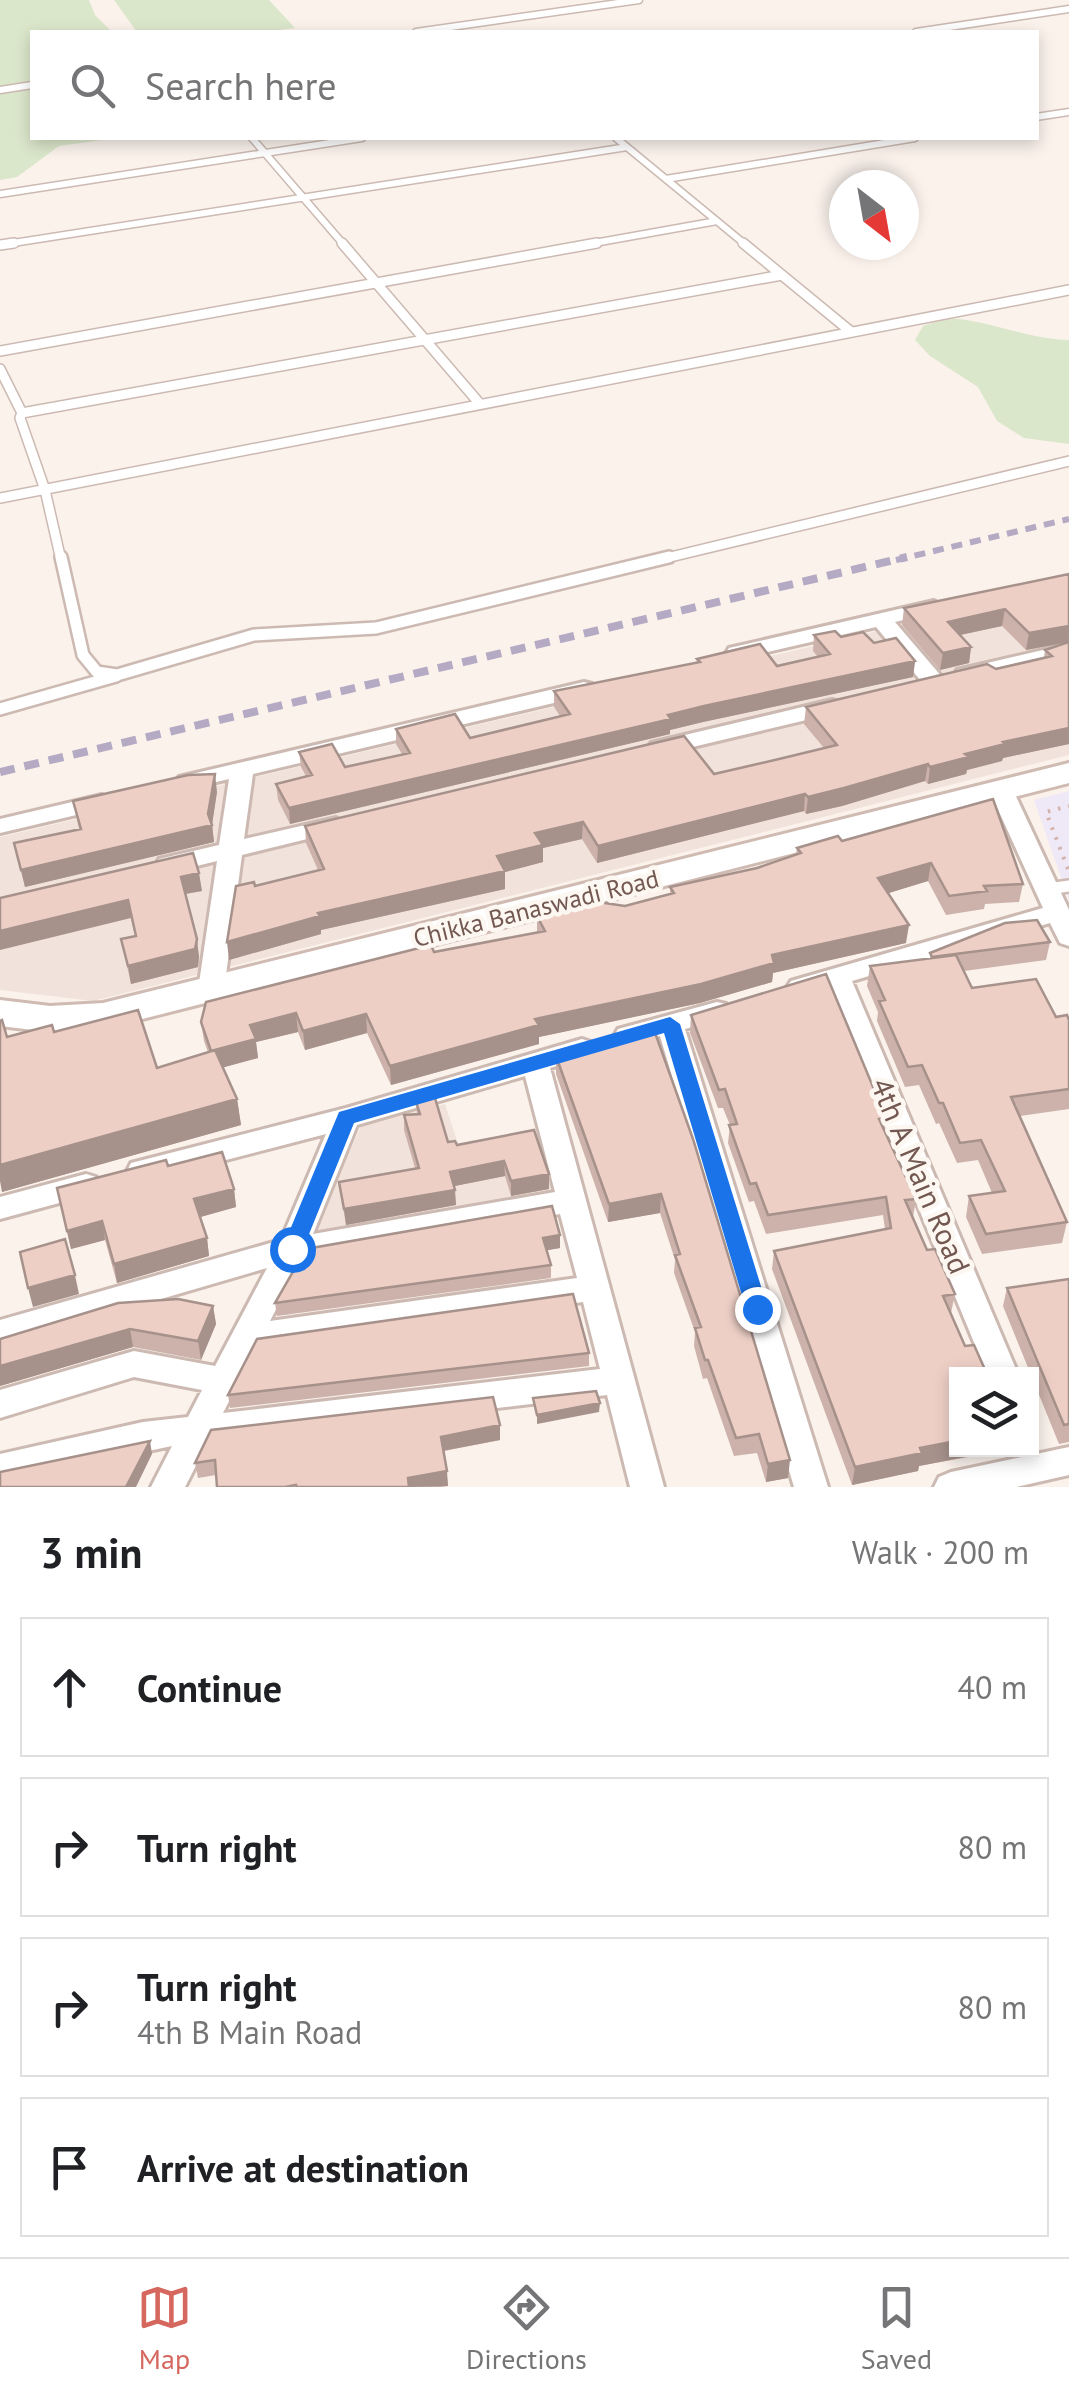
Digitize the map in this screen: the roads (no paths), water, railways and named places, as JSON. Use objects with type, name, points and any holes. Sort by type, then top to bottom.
[{"type":"main road","name":"Chikka Banaswadi Road","points":[[0,1012],[74,1019],[211,990],[1069,773]]},
{"type":"street","points":[[706,660],[956,602]]},
{"type":"street","points":[[881,619],[925,684],[1069,650]]},
{"type":"street","points":[[167,787],[610,683]]},
{"type":"street","points":[[630,755],[858,700]]},
{"type":"street","points":[[211,990],[242,770]]},
{"type":"street","points":[[781,992],[1061,906],[1001,790]]},
{"type":"street","points":[[0,826],[130,796]]},
{"type":"street","points":[[153,869],[363,819]]},
{"type":"street","name":"4th A Main Road","points":[[837,976],[1000,1367]]},
{"type":"street","points":[[0,1208],[346,1118],[744,1003]]},
{"type":"street","points":[[670,1024],[811,1487]]},
{"type":"street","points":[[536,1063],[569,1201],[647,1487]]},
{"type":"street","points":[[168,1487],[292,1249],[346,1118]]},
{"type":"street","points":[[0,1333],[292,1249],[569,1201]]},
{"type":"street","points":[[249,1337],[592,1288]]},
{"type":"street","points":[[0,1404],[134,1364],[224,1381]]},
{"type":"street","points":[[0,1468],[143,1436],[617,1380]]},
{"type":"street","points":[[951,1487],[1047,1457]]},
{"type":"lane","points":[[431,30],[639,0]]},
{"type":"lane","points":[[929,30],[1069,9]]},
{"type":"lane","points":[[482,23],[491,30]]},
{"type":"lane","points":[[0,90],[30,85]]},
{"type":"lane","points":[[1039,117],[1069,112]]},
{"type":"lane","points":[[254,140],[480,404]]},
{"type":"lane","points":[[0,194],[348,140]]},
{"type":"lane","points":[[618,140],[850,332]]},
{"type":"lane","points":[[666,179],[904,140]]},
{"type":"lane","points":[[0,245],[627,147]]},
{"type":"lane","points":[[0,351],[717,221]]},
{"type":"lane","points":[[22,413],[782,276]]},
{"type":"lane","points":[[0,498],[1069,290]]},
{"type":"lane","points":[[0,369],[22,413],[20,418],[45,490],[83,655],[98,672],[117,675]]},
{"type":"lane","points":[[0,709],[67,694],[117,675],[254,635],[376,628],[1069,462]]},
{"type":"railway","points":[[896,560],[1069,519]]},
{"type":"railway","points":[[0,772],[907,557]]}]
